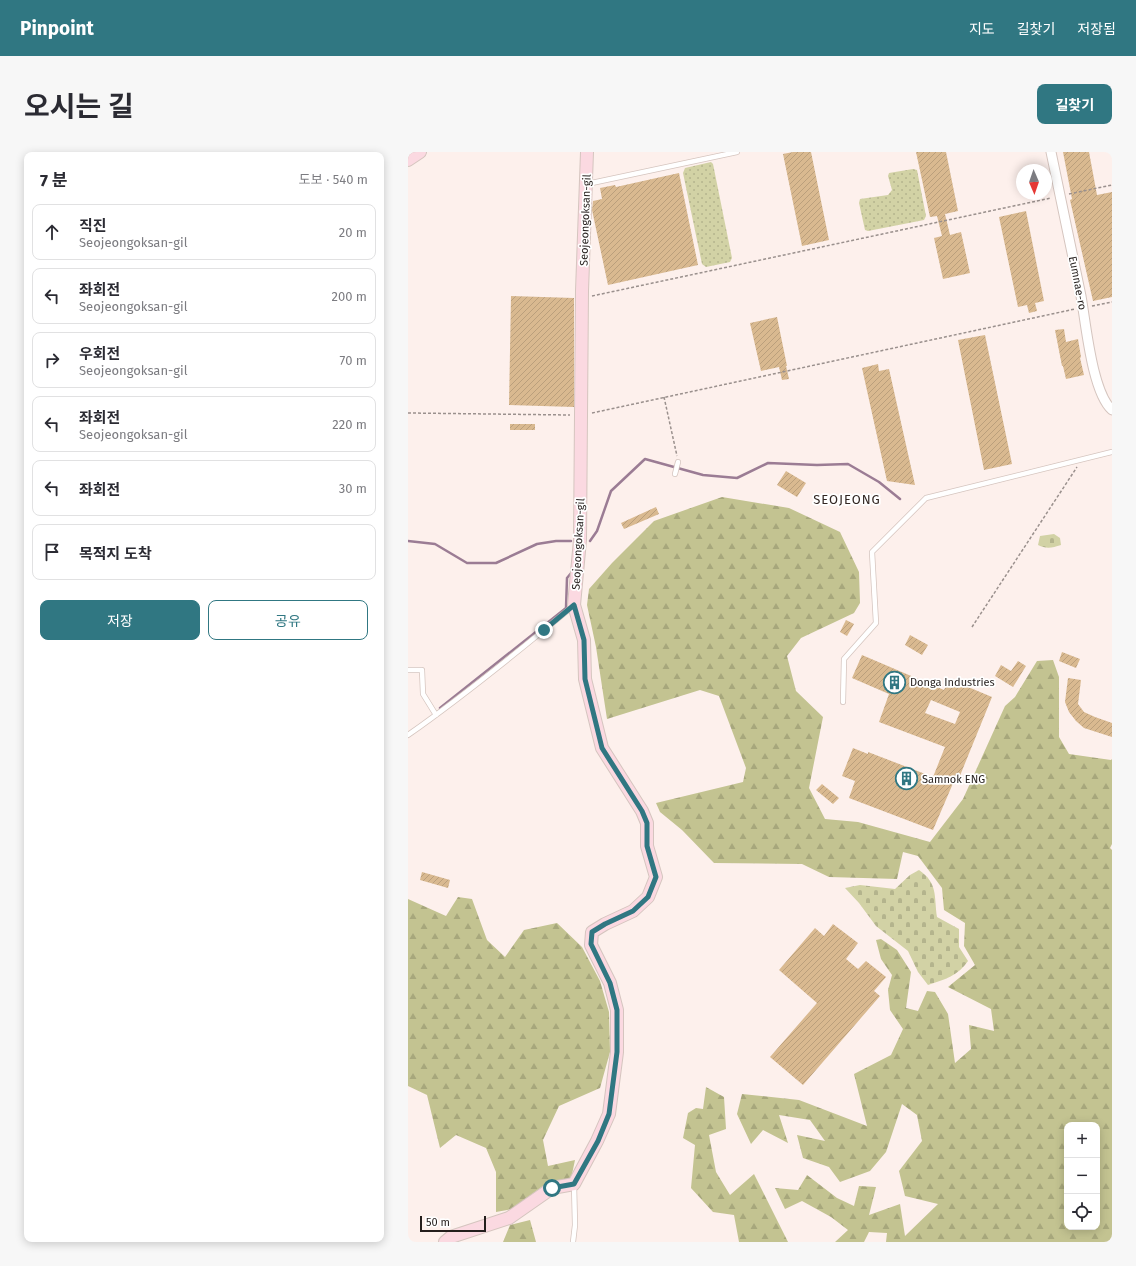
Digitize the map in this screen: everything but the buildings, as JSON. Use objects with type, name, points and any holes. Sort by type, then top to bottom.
[{"type":"street","points":[[408,160],[420,152]]},
{"type":"street","name":"Seojeongoksan-gil","points":[[574,1184],[598,1141],[609,1114],[617,1052],[617,1010],[610,983],[591,944],[592,932],[633,911],[648,897],[656,877],[647,846],[647,823],[642,811],[602,748],[585,679],[584,640],[574,605],[580,540],[582,298],[588,152]]},
{"type":"street","name":"Eumnae-ro","points":[[1052,152],[1093,364],[1098,385],[1104,400],[1112,410]]},
{"type":"street","points":[[445,1242],[451,1237],[509,1218],[552,1188],[574,1184]]},
{"type":"lane","points":[[587,184],[737,152]]},
{"type":"lane","points":[[843,702],[844,659],[876,622],[872,552],[926,498],[1112,452]]},
{"type":"lane","points":[[675,474],[678,462]]},
{"type":"lane","points":[[408,735],[516,654],[574,605]]},
{"type":"lane","points":[[408,670],[422,670],[423,694],[436,715]]},
{"type":"lane","points":[[573,1242],[575,1225],[574,1184]]},
{"type":"path","points":[[582,298],[1112,185]]},
{"type":"path","points":[[408,413],[581,415],[1112,302]]},
{"type":"path","points":[[664,397],[678,462]]},
{"type":"path","points":[[972,627],[1077,468],[1077,461]]},
{"type":"green space","points":[[711,162],[713,164],[732,258],[730,262],[706,267],[702,264],[683,173],[685,168]]},
{"type":"green space","points":[[913,169],[917,170],[926,216],[924,220],[868,231],[865,230],[859,203],[860,199],[888,195],[892,190],[888,176],[889,173]]},
{"type":"green space","points":[[722,497],[789,508],[840,532],[859,572],[860,603],[854,613],[801,638],[787,656],[796,691],[823,717],[809,788],[825,819],[858,822],[930,842],[963,799],[1005,706],[1015,697],[1037,661],[1053,660],[1059,677],[1059,737],[1069,754],[1112,759],[1112,844],[1110,848],[1112,850],[1112,1242],[886,1242],[887,1233],[869,1232],[864,1242],[835,1242],[848,1230],[831,1217],[802,1201],[785,1209],[775,1188],[798,1190],[807,1175],[837,1198],[854,1206],[859,1186],[876,1187],[869,1215],[900,1204],[905,1236],[938,1204],[905,1196],[899,1171],[922,1141],[917,1115],[902,1104],[886,1152],[870,1171],[840,1182],[829,1167],[803,1158],[797,1135],[825,1141],[810,1120],[779,1115],[788,1143],[763,1130],[751,1144],[737,1114],[742,1094],[799,1100],[867,1126],[854,1074],[891,1055],[903,1029],[890,1010],[888,990],[892,975],[881,959],[876,940],[881,939],[897,950],[911,972],[906,1008],[918,1011],[927,991],[935,992],[948,1014],[955,1063],[971,1049],[969,1025],[994,1031],[991,1009],[948,987],[975,965],[964,946],[965,923],[944,910],[942,888],[918,856],[903,852],[897,879],[829,877],[802,864],[714,863],[682,830],[660,812],[656,803],[743,782],[746,768],[719,696],[700,690],[607,719],[596,647],[587,605],[589,589],[612,563],[654,521]]},
{"type":"green space","points":[[1054,534],[1060,538],[1061,545],[1049,548],[1038,545],[1040,536]]},
{"type":"green space","points":[[919,870],[929,880],[934,890],[937,917],[959,929],[959,947],[968,961],[956,973],[928,985],[918,972],[908,951],[876,926],[859,903],[845,888],[860,885],[895,889],[910,875]]},
{"type":"green space","points":[[458,897],[472,899],[487,940],[505,957],[524,930],[557,923],[582,947],[600,981],[609,1012],[610,1052],[600,1088],[559,1106],[543,1140],[548,1166],[575,1160],[571,1179],[547,1183],[512,1209],[496,1212],[496,1172],[486,1148],[456,1135],[440,1148],[427,1095],[408,1086],[408,899],[446,916]]},
{"type":"green space","points":[[706,1087],[724,1097],[726,1129],[709,1135],[716,1172],[730,1195],[754,1174],[788,1242],[739,1242],[734,1215],[713,1212],[691,1188],[695,1145],[683,1138],[688,1113],[696,1108],[703,1109]]},
{"type":"green space","points":[[530,1220],[536,1242],[503,1242],[510,1225]]},
{"type":"waterway","points":[[590,541],[597,531],[611,491],[645,459],[703,475],[737,478],[768,463],[817,465],[848,464],[879,482],[900,499]]},
{"type":"waterway","points":[[408,541],[435,544],[467,563],[496,563],[537,544],[556,541],[571,541]]},
{"type":"waterway","points":[[440,708],[566,608],[567,578],[572,572]]},
{"type":"place","name":"Donga Industries","points":[[894,682]]},
{"type":"place","name":"Samnok ENG","points":[[906,779]]},
{"type":"district","name":"SEOJEONG","points":[[847,499]]},
{"type":"route","points":[[544,630],[574,605],[584,640],[585,679],[602,748],[642,811],[647,823],[647,846],[656,877],[648,897],[633,911],[592,932],[591,944],[610,983],[617,1010],[617,1052],[609,1114],[598,1141],[574,1184],[552,1188]]}]
